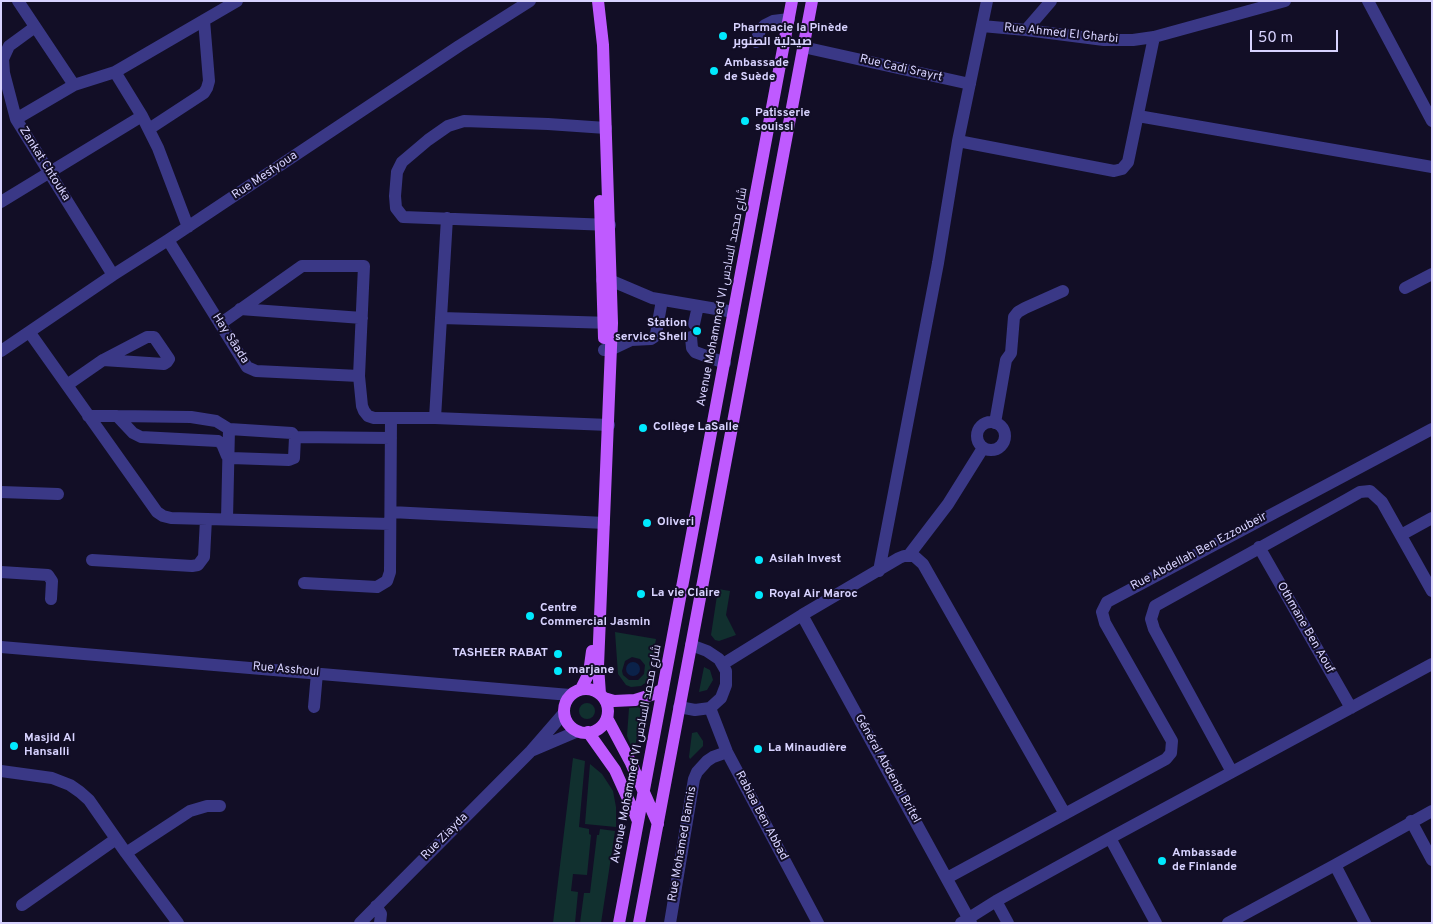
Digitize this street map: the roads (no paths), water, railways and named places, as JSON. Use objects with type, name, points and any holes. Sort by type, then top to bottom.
[{"type":"main road","points":[[591,1],[602,127],[608,322],[598,666],[602,696],[607,704],[607,718],[658,824]]},
{"type":"main road","points":[[598,1],[603,45],[602,127]]},
{"type":"main road","name":"Avenue Mohammed VI شارع محمد السادس","points":[[619,923],[792,1]]},
{"type":"main road","points":[[639,923],[812,1]]},
{"type":"main road","points":[[601,523],[592,660],[589,673],[575,692],[566,700],[564,712],[566,720],[571,727],[583,732],[615,770],[638,822]]},
{"type":"main road","points":[[667,668],[686,671]]},
{"type":"main road","points":[[575,692],[591,689],[614,701],[645,698],[663,690]]},
{"type":"main road","points":[[583,732],[596,730],[603,725],[607,718]]},
{"type":"street","points":[[18,1],[74,85]]},
{"type":"street","points":[[16,119],[74,85],[115,72],[237,1]]},
{"type":"street","name":"Rue Mesfyoua","points":[[1,351],[459,46],[530,1]]},
{"type":"street","points":[[879,570],[938,264],[958,141],[988,1]]},
{"type":"street","points":[[1026,30],[1051,1]]},
{"type":"street","name":"Rue Ahmed El Gharbi","points":[[982,26],[1104,40],[1133,40],[1154,37],[1285,1]]},
{"type":"street","points":[[1368,1],[1432,121]]},
{"type":"street","points":[[756,42],[760,30],[766,24],[789,19]]},
{"type":"street","points":[[149,130],[204,93],[207,88],[209,81],[204,20]]},
{"type":"street","name":"Zankat Chtouka","points":[[35,28],[9,46],[5,52],[3,65],[4,84],[16,119],[113,275]]},
{"type":"street","points":[[958,141],[1114,171],[1122,170],[1128,162],[1154,37]]},
{"type":"street","name":"Rue Cadi Srayrt","points":[[803,47],[970,84]]},
{"type":"street","points":[[115,72],[142,116],[158,148],[188,227]]},
{"type":"street","points":[[1,202],[142,116]]},
{"type":"street","points":[[1138,116],[1432,167]]},
{"type":"street","points":[[602,127],[464,121],[448,126],[402,162],[397,172],[395,196],[396,208],[403,217],[605,225]]},
{"type":"street","points":[[435,418],[447,218]]},
{"type":"street","name":"Hay Sâada","points":[[168,240],[247,367],[253,370],[359,376]]},
{"type":"street","points":[[220,324],[302,266],[364,266],[359,376],[364,411],[374,418],[435,418],[605,424]]},
{"type":"street","points":[[1405,288],[1432,274]]},
{"type":"street","points":[[607,280],[642,295],[734,312]]},
{"type":"street","points":[[995,422],[1006,360],[1011,353],[1014,317],[1025,308],[1063,291]]},
{"type":"street","points":[[608,350],[631,340],[654,337],[662,300]]},
{"type":"street","points":[[694,324],[698,306]]},
{"type":"street","points":[[240,309],[362,318]]},
{"type":"street","points":[[441,318],[608,322]]},
{"type":"street","points":[[30,332],[157,512],[163,516],[170,518],[206,519],[391,518],[601,523]]},
{"type":"street","points":[[691,337],[692,348],[695,352],[725,363]]},
{"type":"street","points":[[67,385],[104,360]]},
{"type":"street","points":[[88,416],[199,418],[216,421],[229,429],[292,433],[295,436],[391,438]]},
{"type":"street","points":[[117,416],[133,433],[140,437],[218,441],[222,444],[229,457]]},
{"type":"street","points":[[304,583],[377,586],[387,581],[390,572],[391,418]]},
{"type":"street","points":[[995,422],[1003,428],[1006,438],[1001,447],[992,451],[982,448],[977,440],[978,430],[985,423],[995,422]]},
{"type":"street","points":[[227,519],[229,429]]},
{"type":"street","name":"Rue Abdellah Ben Ezzoubeir","points":[[1065,814],[1166,759],[1171,753],[1172,741],[1105,623],[1102,612],[1107,602],[1432,429]]},
{"type":"street","points":[[229,457],[290,460],[294,458],[295,436]]},
{"type":"street","points":[[910,555],[948,504],[982,448]]},
{"type":"street","name":"Rue Abdellah Ben Ezzoubeir","points":[[1232,772],[1154,629],[1151,619],[1155,606],[1360,492],[1370,491],[1382,502],[1432,590]]},
{"type":"street","points":[[1,492],[58,494]]},
{"type":"street","points":[[1402,535],[1432,518]]},
{"type":"street","points":[[92,560],[198,565],[204,557],[206,519]]},
{"type":"street","name":"Othmane Ben Aouf","points":[[1260,547],[1351,708]]},
{"type":"street","points":[[723,664],[899,558],[910,555],[918,558],[1065,814],[947,878]]},
{"type":"street","points":[[1,572],[48,575],[52,581],[51,599]]},
{"type":"street","name":"Général Abdenbi Britel","points":[[802,615],[947,878],[967,921]]},
{"type":"street","points":[[679,707],[695,710],[710,708],[716,704],[724,692],[727,678],[723,664],[713,654],[691,645]]},
{"type":"street","name":"Rue Asshoul","points":[[1,647],[575,692]]},
{"type":"street","points":[[967,921],[996,901],[1432,664]]},
{"type":"street","points":[[314,707],[317,673]]},
{"type":"street","name":"Rabiaa Ben Abbad","points":[[710,708],[727,752],[818,923]]},
{"type":"street","name":"Rue Ziayda","points":[[360,923],[531,751],[564,712]]},
{"type":"street","name":"Rue Ziayda","points":[[531,751],[583,732]]},
{"type":"street","name":"Rue Mohamed Bannis","points":[[670,923],[694,780],[697,772],[707,761],[727,752]]},
{"type":"street","points":[[1,771],[52,778],[70,785],[89,800],[178,923]]},
{"type":"street","points":[[126,853],[190,811],[207,806],[220,806]]},
{"type":"street","points":[[1228,923],[1432,811]]},
{"type":"street","points":[[1411,821],[1432,860]]},
{"type":"street","points":[[1110,838],[1156,923]]},
{"type":"street","points":[[22,905],[116,839]]},
{"type":"street","points":[[1335,865],[1365,923]]},
{"type":"street","points":[[996,901],[1008,923]]},
{"type":"street","points":[[376,906],[381,914],[380,923]]},
{"type":"water","points":[[630,662],[636,662],[640,669],[636,676],[630,676],[626,672],[626,666]]},
{"type":"place","name":"Pharmacie la Pinède صيدلية الصنوبر","points":[[723,36]]},
{"type":"place","name":"Ambassade de Suède","points":[[714,71]]},
{"type":"place","name":"Patisserie souissi","points":[[745,121]]},
{"type":"place","name":"Station service Shell","points":[[697,331]]},
{"type":"place","name":"Collège LaSalle","points":[[643,428]]},
{"type":"place","name":"Oliveri","points":[[647,523]]},
{"type":"place","name":"Asilah Invest","points":[[759,560]]},
{"type":"place","name":"La vie Claire","points":[[641,594]]},
{"type":"place","name":"Royal Air Maroc","points":[[759,595]]},
{"type":"place","name":"Centre Commercial Jasmin","points":[[530,616]]},
{"type":"place","name":"TASHEER RABAT","points":[[558,654]]},
{"type":"place","name":"marjane","points":[[558,671]]},
{"type":"place","name":"Masjid Al Hansalli","points":[[14,746]]},
{"type":"place","name":"La Minaudière","points":[[758,749]]},
{"type":"place","name":"Ambassade de Finlande","points":[[1162,861]]}]
